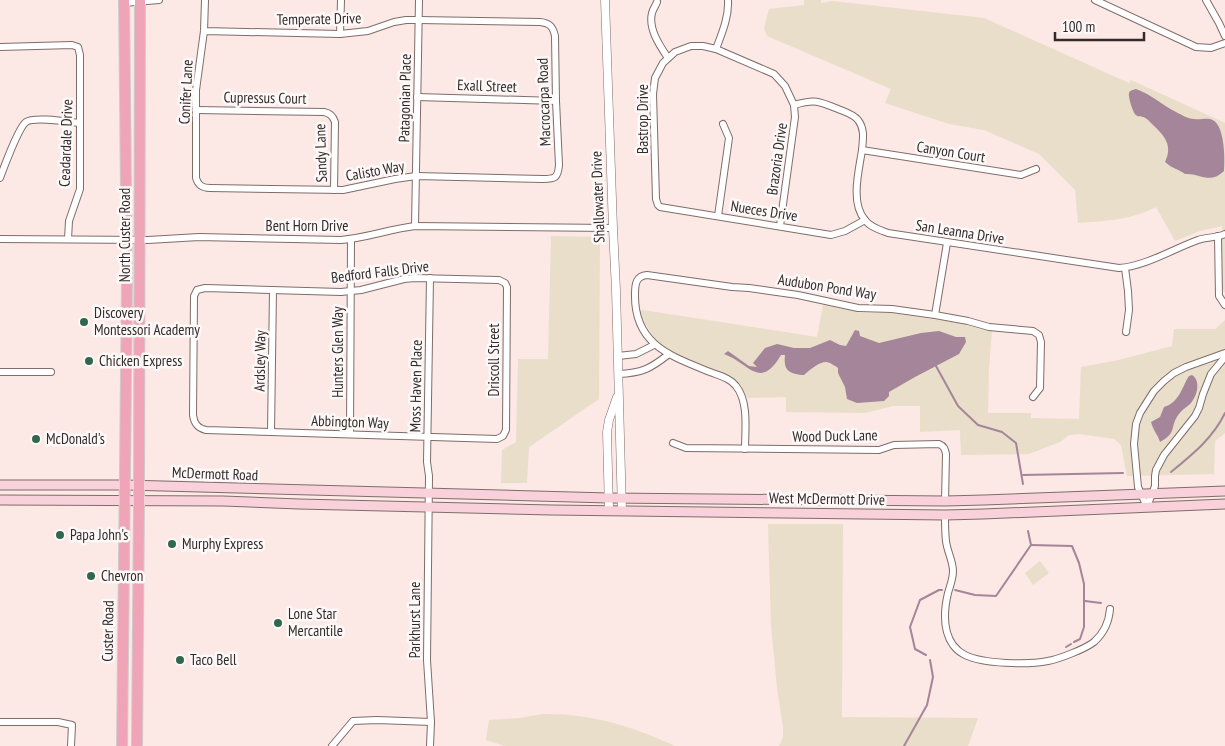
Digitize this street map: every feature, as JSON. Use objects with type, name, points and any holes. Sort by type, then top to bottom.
[{"type":"main road","name":"North Custer Road","points":[[124,1],[127,339],[125,486]]},
{"type":"main road","name":"North Custer Road","points":[[137,746],[140,1]]},
{"type":"main road","points":[[127,339],[139,338]]},
{"type":"main road","points":[[0,485],[0,500]]},
{"type":"main road","name":"McDermott Road","points":[[0,485],[139,486],[428,494]]},
{"type":"main road","name":"Custer Road","points":[[122,746],[125,486]]},
{"type":"main road","points":[[298,504],[299,490]]},
{"type":"main road","name":"West McDermott Drive","points":[[428,494],[609,498],[945,501],[1225,491]]},
{"type":"main road","points":[[552,496],[552,510]]},
{"type":"main road","name":"McDermott Road","points":[[0,500],[223,501],[428,507]]},
{"type":"main road","points":[[945,501],[946,514]]},
{"type":"main road","name":"West McDermott Drive","points":[[428,507],[609,511],[983,514],[1225,504]]},
{"type":"street","points":[[124,1],[159,0]]},
{"type":"street","name":"Conifer Lane","points":[[199,185],[196,178],[196,90],[204,31],[205,0]]},
{"type":"street","points":[[340,34],[341,0]]},
{"type":"street","name":"Patagonian Place","points":[[415,226],[419,0]]},
{"type":"street","name":"Shallowater Drive","points":[[605,0],[622,511]]},
{"type":"street","points":[[657,2],[652,13],[652,26],[656,41],[668,58],[675,52],[692,46],[716,49],[724,27],[728,0]]},
{"type":"street","points":[[1095,0],[1196,47],[1211,48],[1225,43]]},
{"type":"street","points":[[1206,0],[1225,36]]},
{"type":"street","name":"Temperate Drive","points":[[204,31],[340,34],[368,31],[400,21],[419,20],[544,23],[551,26]]},
{"type":"street","name":"Macrocarpa Road","points":[[551,26],[554,36],[559,166],[555,177]]},
{"type":"street","name":"Ceadardale Drive","points":[[0,47],[72,45],[78,47],[80,55],[80,189],[69,221],[68,239]]},
{"type":"street","name":"Brazoria Drive","points":[[716,49],[774,74],[785,86],[794,105],[795,117],[780,226]]},
{"type":"street","name":"Bastrop Drive","points":[[658,205],[656,199],[653,94],[655,78],[668,58]]},
{"type":"street","name":"Exall Street","points":[[417,97],[556,101]]},
{"type":"street","points":[[794,105],[809,101],[823,102],[853,115],[859,121],[863,138],[856,188],[858,206],[865,220]]},
{"type":"street","name":"Cupressus Court","points":[[197,110],[324,112],[331,115]]},
{"type":"street","name":"Sandy Lane","points":[[331,115],[335,122],[334,190]]},
{"type":"street","points":[[0,178],[25,122],[38,119],[80,123]]},
{"type":"street","points":[[718,216],[728,138],[723,124]]},
{"type":"street","name":"Canyon Court","points":[[862,150],[1021,175],[1036,169]]},
{"type":"street","name":"Calisto Way","points":[[199,185],[210,188],[334,190],[351,189],[373,183],[416,176],[543,179],[555,177]]},
{"type":"street","name":"Nueces Drive","points":[[658,205],[660,207],[832,235],[845,231],[865,220]]},
{"type":"street","name":"San Leanna Drive","points":[[865,220],[876,229],[888,233],[1115,268],[1125,268],[1139,264],[1200,239],[1222,236]]},
{"type":"street","name":"Bent Horn Drive","points":[[0,239],[140,240],[199,238],[341,240],[415,226],[613,228]]},
{"type":"street","points":[[1222,236],[1218,296],[1225,305]]},
{"type":"street","name":"Hunters Glen Way","points":[[350,434],[351,239]]},
{"type":"street","points":[[935,315],[946,243]]},
{"type":"street","points":[[1125,268],[1129,301],[1126,332]]},
{"type":"street","name":"Audubon Pond Way","points":[[654,345],[642,328],[634,306],[635,284],[638,278],[643,275],[790,293],[853,307],[892,309],[968,321],[989,327],[1033,331],[1039,335],[1041,342],[1040,388],[1033,397]]},
{"type":"street","name":"Bedford Falls Drive","points":[[196,426],[193,415],[194,296],[198,290],[205,288],[341,292],[373,288],[404,279],[430,278],[499,280],[505,283]]},
{"type":"street","name":"Moss Haven Place","points":[[428,494],[430,278]]},
{"type":"street","name":"Driscoll Street","points":[[503,436],[506,430],[507,287],[505,283]]},
{"type":"street","name":"Ardsley Way","points":[[271,432],[273,290]]},
{"type":"street","points":[[618,356],[636,354],[654,345],[669,354],[731,381],[738,388],[745,405],[745,449]]},
{"type":"street","points":[[1147,508],[1138,484],[1134,444],[1136,424],[1140,413],[1154,391],[1174,373],[1225,353]]},
{"type":"street","points":[[618,374],[636,373],[650,368],[669,354]]},
{"type":"street","points":[[1147,508],[1152,494],[1156,470],[1164,455],[1195,416],[1211,374],[1225,357]]},
{"type":"street","points":[[0,372],[51,372]]},
{"type":"street","name":"Shallowater Drive","points":[[609,511],[607,438],[609,420],[619,393]]},
{"type":"street","name":"Abbington Way","points":[[196,426],[206,430],[497,439],[503,436]]},
{"type":"street","points":[[607,438],[616,443],[620,451]]},
{"type":"street","name":"Wood Duck Lane","points":[[673,443],[686,448],[879,450],[894,445],[939,444],[943,446],[946,454],[945,501]]},
{"type":"street","name":"Parkhurst Lane","points":[[428,494],[427,660],[432,722],[430,746]]},
{"type":"street","points":[[946,514],[946,542],[953,570],[948,594],[946,626],[953,645],[962,654],[977,660],[1009,663],[1049,661],[1090,645],[1103,631],[1108,622],[1110,609]]},
{"type":"street","points":[[332,746],[353,721],[432,722]]},
{"type":"street","points":[[0,722],[58,722],[72,725],[71,746]]},
{"type":"shaded area","points":[[804,0],[821,0],[821,3],[833,1],[984,18],[1129,83],[1131,80],[1225,123],[1225,293],[1222,288],[1222,226],[1200,231],[1175,241],[1156,207],[1137,215],[1078,223],[1075,190],[1039,154],[984,130],[949,124],[885,103],[891,89],[767,36],[764,28],[769,9],[804,5]]},
{"type":"shaded area","points":[[1136,89],[1187,118],[1210,119],[1215,122],[1219,127],[1223,141],[1224,171],[1219,175],[1209,178],[1185,174],[1165,162],[1168,146],[1164,137],[1147,119],[1136,115],[1132,108],[1129,93]]},
{"type":"shaded area","points":[[551,236],[600,237],[599,399],[529,447],[527,483],[501,483],[502,450],[516,442],[518,359],[548,359]]},
{"type":"shaded area","points":[[823,305],[862,313],[890,313],[959,323],[992,331],[988,413],[1031,413],[1031,418],[1079,419],[1081,367],[1119,360],[1172,346],[1174,329],[1215,329],[1225,320],[1225,433],[1215,441],[1214,474],[1127,476],[1121,445],[1114,439],[1079,434],[1069,435],[1060,442],[1029,454],[961,455],[960,430],[920,432],[920,406],[893,406],[865,413],[786,412],[786,397],[748,398],[741,385],[729,376],[665,348],[652,334],[640,311],[817,337]]},
{"type":"shaded area","points":[[855,330],[859,331],[860,336],[879,343],[921,333],[939,331],[956,337],[965,337],[966,342],[959,354],[889,392],[889,396],[884,401],[857,403],[847,399],[838,368],[828,362],[817,365],[804,375],[799,375],[788,371],[785,365],[785,355],[781,355],[774,366],[760,373],[747,368],[724,354],[728,351],[749,366],[757,367],[753,363],[765,348],[777,344],[794,348],[810,348],[830,340],[846,346]]},
{"type":"shaded area","points":[[1192,375],[1197,383],[1195,397],[1179,414],[1169,435],[1160,442],[1151,422],[1160,417],[1164,407],[1177,398],[1189,376]]},
{"type":"shaded area","points":[[768,524],[843,524],[842,717],[978,718],[968,746],[779,746],[783,737],[783,727],[771,626]]},
{"type":"shaded area","points":[[1040,561],[1049,573],[1033,585],[1025,573]]},
{"type":"shaded area","points":[[542,714],[593,718],[610,722],[643,732],[675,746],[505,746],[486,740],[489,720]]},
{"type":"waterway","points":[[936,366],[958,406],[978,425],[1002,432],[1016,443],[1023,484]]},
{"type":"waterway","points":[[1171,472],[1195,452],[1208,438],[1225,413]]},
{"type":"waterway","points":[[1023,475],[1123,473]]},
{"type":"waterway","points":[[955,590],[975,595],[996,596],[1031,545],[1028,531]]},
{"type":"waterway","points":[[1031,545],[1072,546],[1079,563],[1084,584],[1084,627],[1080,639],[1074,642]]},
{"type":"waterway","points":[[926,655],[915,649],[910,627],[920,600],[942,590]]},
{"type":"waterway","points":[[1085,601],[1101,603]]},
{"type":"waterway","points":[[1066,647],[1071,644]]},
{"type":"waterway","points":[[904,746],[927,705],[933,677],[930,660]]},
{"type":"place","name":"Discovery Montessori Academy","points":[[84,322]]},
{"type":"place","name":"Chicken Express","points":[[89,361]]},
{"type":"place","name":"McDonald's","points":[[36,439]]},
{"type":"place","name":"Papa John's","points":[[60,535]]},
{"type":"place","name":"Murphy Express","points":[[172,544]]},
{"type":"place","name":"Chevron","points":[[91,576]]},
{"type":"place","name":"Lone Star Mercantile","points":[[278,623]]},
{"type":"place","name":"Taco Bell","points":[[180,660]]}]
